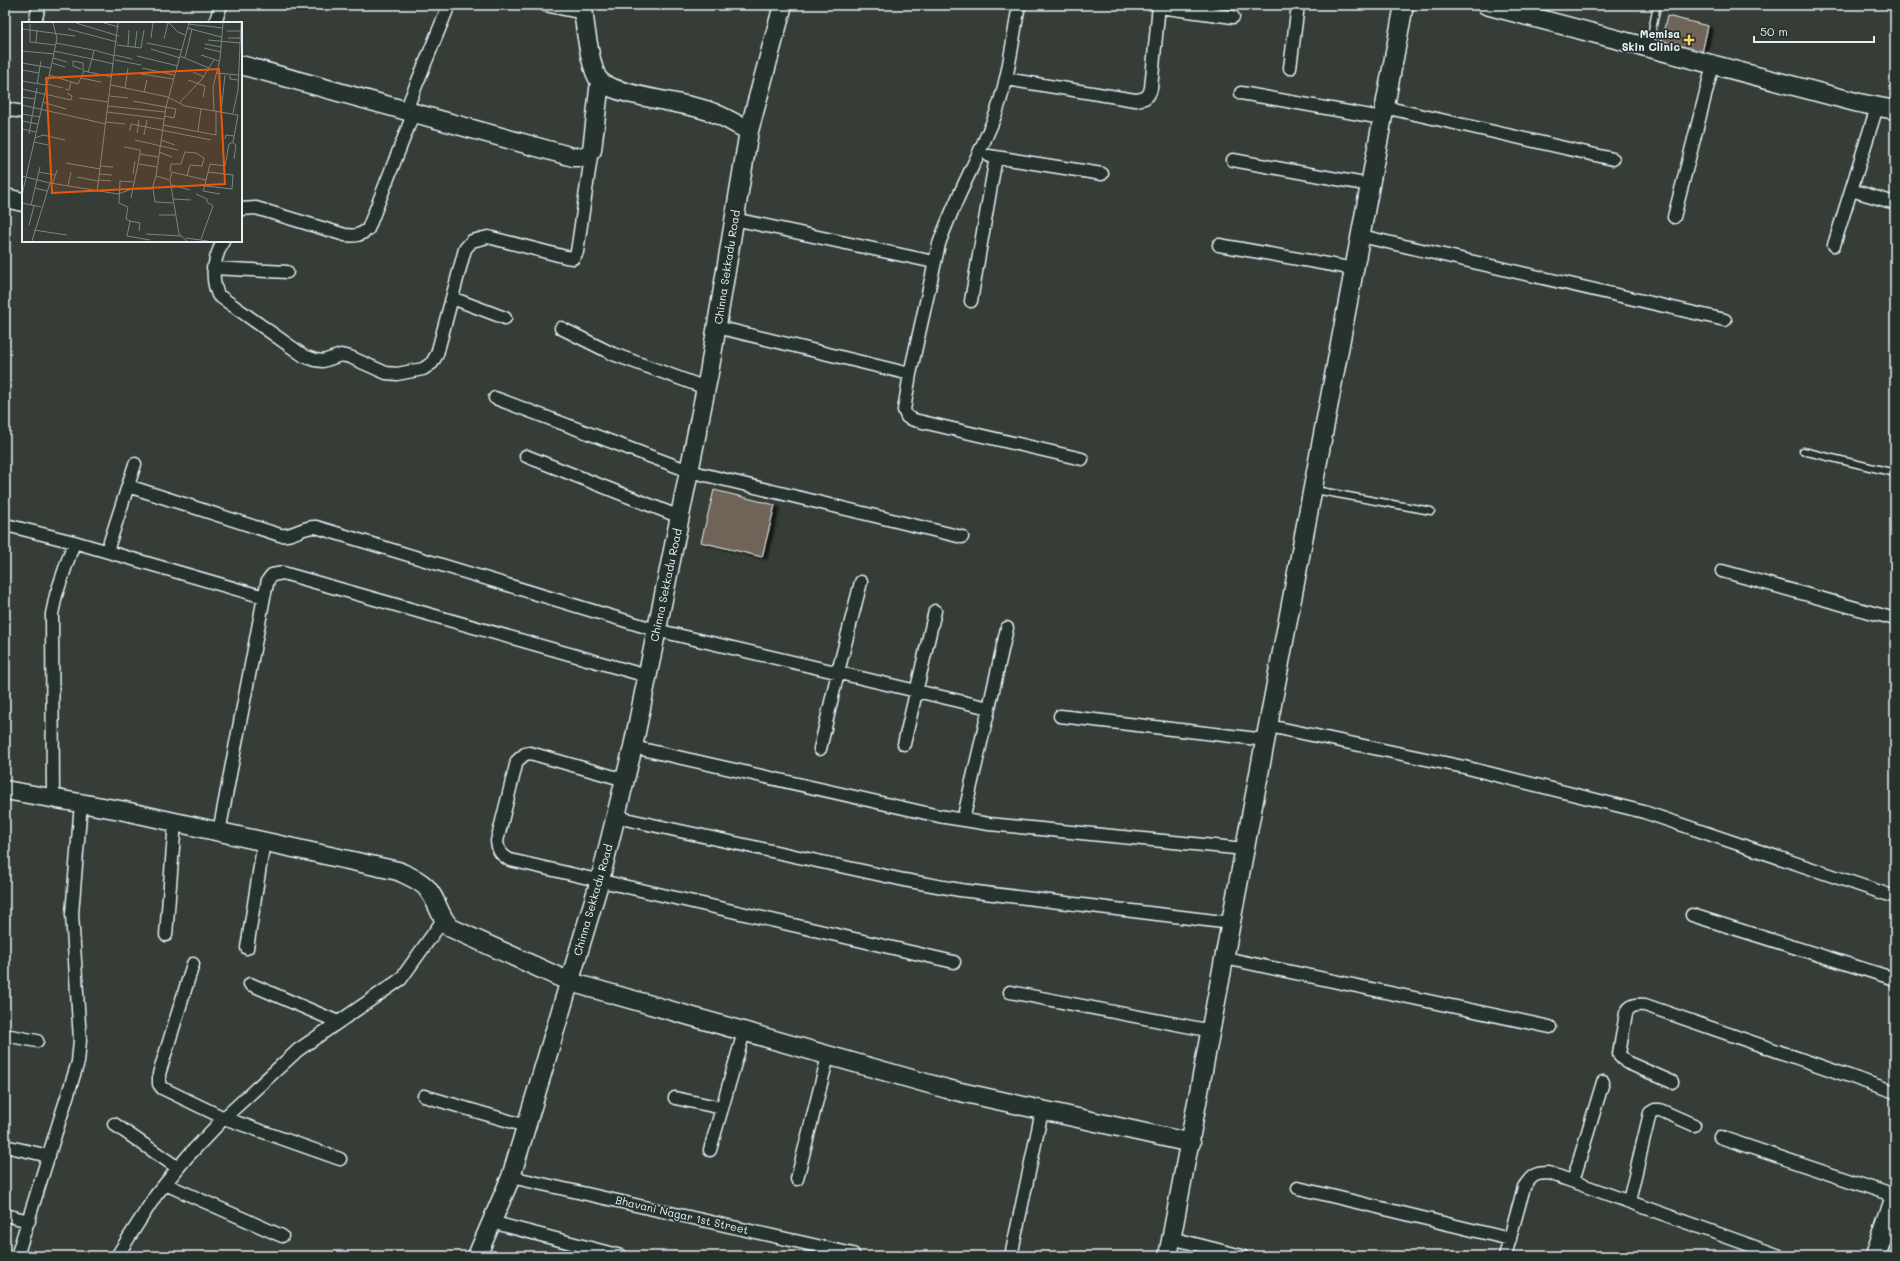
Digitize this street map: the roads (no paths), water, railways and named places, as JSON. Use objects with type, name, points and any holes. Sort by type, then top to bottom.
[{"type":"street","points":[[35,22],[39,5]]},
{"type":"street","points":[[215,22],[221,5]]},
{"type":"street","points":[[242,209],[248,207],[256,208],[344,235],[354,236],[362,234],[368,229],[449,5]]},
{"type":"street","points":[[545,5],[583,9],[594,71],[600,81],[610,88],[703,109],[749,131]]},
{"type":"street","name":"Chinna Sekkadu Road","points":[[477,1256],[511,1177],[600,880],[616,817],[633,746],[706,388],[749,131],[783,5]]},
{"type":"street","points":[[1018,5],[1006,79],[993,120],[946,224],[934,262],[910,374],[904,410],[907,417],[914,420],[1082,459]]},
{"type":"street","points":[[1290,68],[1298,5]]},
{"type":"street","points":[[1168,1256],[1191,1143],[1404,5]]},
{"type":"street","points":[[1486,5],[1713,65],[1877,107],[1895,110]]},
{"type":"street","points":[[1006,79],[1135,100],[1145,98],[1150,94],[1151,88],[1159,6],[1233,18]]},
{"type":"street","points":[[242,64],[573,157],[585,157],[592,150]]},
{"type":"street","points":[[1674,217],[1713,65]]},
{"type":"street","points":[[222,242],[213,268],[213,278],[218,295],[304,356],[323,361],[341,355],[350,357],[386,373],[397,374],[423,369],[432,363],[437,354],[466,249],[472,240],[488,236],[572,258],[577,252],[592,150],[600,81]]},
{"type":"street","points":[[1241,93],[1383,113],[1613,159]]},
{"type":"street","points":[[1834,245],[1877,107]]},
{"type":"street","points":[[5,108],[22,112]]},
{"type":"street","points":[[978,154],[1102,174]]},
{"type":"street","points":[[971,301],[996,157]]},
{"type":"street","points":[[1234,160],[1370,185]]},
{"type":"street","points":[[1851,190],[1895,203]]},
{"type":"street","points":[[5,198],[22,202]]},
{"type":"street","points":[[734,219],[934,262]]},
{"type":"street","points":[[1361,236],[1725,320]]},
{"type":"street","points":[[1219,246],[1355,269]]},
{"type":"street","points":[[213,268],[287,272]]},
{"type":"street","points":[[452,298],[505,318]]},
{"type":"street","points":[[717,327],[910,374]]},
{"type":"street","points":[[561,328],[613,354],[706,388]]},
{"type":"street","points":[[495,398],[689,471],[962,537]]},
{"type":"street","points":[[526,456],[680,517]]},
{"type":"street","points":[[107,551],[135,464]]},
{"type":"street","points":[[128,486],[280,535],[292,535],[305,528],[316,527],[656,630],[990,708]]},
{"type":"street","points":[[6,525],[107,551],[264,597]]},
{"type":"street","points":[[53,798],[52,614],[56,595],[74,542]]},
{"type":"street","points":[[1722,571],[1895,619]]},
{"type":"street","points":[[219,832],[264,597],[268,580],[272,575],[283,573],[647,676]]},
{"type":"street","points":[[820,749],[861,582]]},
{"type":"street","points":[[904,744],[935,611]]},
{"type":"street","points":[[964,820],[1008,628]]},
{"type":"street","points":[[1060,716],[1268,733],[1464,767],[1644,812],[1895,897]]},
{"type":"street","points":[[633,746],[931,814],[964,820],[989,824],[1245,849]]},
{"type":"street","points":[[625,780],[530,753],[525,754],[517,761],[497,841],[498,850],[502,856],[510,860],[954,962]]},
{"type":"street","points":[[5,790],[81,803],[175,822],[398,871],[415,879],[429,890],[443,920],[451,928],[570,982],[947,1089],[1191,1143]]},
{"type":"street","points":[[18,1256],[78,1062],[79,1050],[72,914],[81,803]]},
{"type":"street","points":[[616,817],[946,888],[1231,923]]},
{"type":"street","points":[[166,935],[175,822]]},
{"type":"street","points":[[247,948],[264,842]]},
{"type":"street","points":[[1692,915],[1895,979]]},
{"type":"street","points":[[116,1256],[165,1184],[224,1118],[298,1050],[391,988],[401,979],[443,920]]},
{"type":"street","points":[[1225,958],[1550,1027]]},
{"type":"street","points":[[193,964],[158,1079],[162,1088],[224,1118],[340,1159]]},
{"type":"street","points":[[250,984],[338,1022]]},
{"type":"street","points":[[1010,992],[1212,1031]]},
{"type":"street","points":[[1672,1082],[1626,1062],[1619,1054],[1626,1013],[1628,1008],[1633,1005],[1645,1005],[1895,1092]]},
{"type":"street","points":[[710,1150],[744,1032]]},
{"type":"street","points":[[5,1035],[37,1041]]},
{"type":"street","points":[[797,1179],[828,1056]]},
{"type":"street","points":[[1573,1181],[1603,1082]]},
{"type":"street","points":[[424,1096],[526,1126]]},
{"type":"street","points":[[676,1098],[722,1108]]},
{"type":"street","points":[[1629,1201],[1650,1113],[1655,1110],[1660,1110],[1694,1125]]},
{"type":"street","points":[[1011,1256],[1042,1111]]},
{"type":"street","points":[[114,1124],[178,1168]]},
{"type":"street","points":[[1720,1138],[1895,1196],[1876,1256]]},
{"type":"street","points":[[5,1146],[49,1156]]},
{"type":"street","points":[[1505,1256],[1524,1187],[1530,1178],[1538,1172],[1549,1173],[1573,1181],[1780,1256]]},
{"type":"street","name":"Bhavani Nagar 1st Street","points":[[511,1177],[853,1254]]},
{"type":"street","points":[[165,1184],[282,1236]]},
{"type":"street","points":[[1298,1188],[1510,1239]]},
{"type":"street","points":[[5,1215],[29,1221]]},
{"type":"street","points":[[491,1222],[621,1256]]},
{"type":"street","points":[[1172,1238],[1242,1256]]},
{"type":"lane","points":[[1648,48],[1658,5]]},
{"type":"lane","points":[[1803,452],[1895,474]]},
{"type":"lane","points":[[1314,489],[1431,511]]},
{"type":"place","name":"Memisa Skin Clinic","points":[[1689,40]]}]
